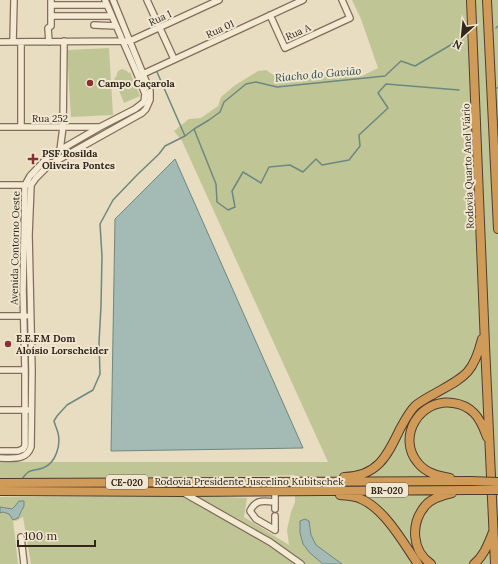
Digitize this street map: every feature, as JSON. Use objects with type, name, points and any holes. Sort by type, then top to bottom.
[{"type":"highway","name":"Rodovia Quarto Anel Viário","points":[[471,0],[484,331],[496,564]]},
{"type":"highway","points":[[488,1],[498,229]]},
{"type":"highway","points":[[321,482],[366,473],[373,470],[380,464],[389,452],[411,410],[421,401],[460,379],[467,373],[476,359],[484,331]]},
{"type":"highway","points":[[468,481],[432,474],[418,463],[412,454],[410,442],[412,428],[418,416],[430,406],[440,402],[458,404],[468,408],[478,418],[490,444]]},
{"type":"highway","name":"Rodovia Presidente Juscelino Kubitschek","points":[[0,482],[498,482]]},
{"type":"highway","points":[[432,564],[422,556],[417,545],[415,530],[416,523],[425,506],[431,501],[440,496],[466,490]]},
{"type":"highway","name":"Rodovia Presidente Juscelino Kubitschek","points":[[0,491],[312,492],[498,490]]},
{"type":"highway","points":[[312,492],[353,496],[370,504],[385,518],[418,564]]},
{"type":"highway","points":[[474,564],[479,560],[485,551],[494,530]]},
{"type":"street","points":[[13,42],[14,0]]},
{"type":"street","points":[[113,0],[144,74],[150,91],[148,99]]},
{"type":"street","points":[[147,0],[174,60]]},
{"type":"street","name":"Rua 1","points":[[130,41],[219,0]]},
{"type":"street","name":"Rua 01","points":[[144,74],[303,0]]},
{"type":"street","name":"Rua A","points":[[270,15],[285,48],[350,18],[342,0]]},
{"type":"street","points":[[49,42],[48,28],[51,26],[51,2],[106,2],[148,99]]},
{"type":"street","points":[[51,16],[111,16]]},
{"type":"street","points":[[94,25],[116,26]]},
{"type":"street","points":[[0,42],[130,41]]},
{"type":"street","points":[[21,42],[21,127]]},
{"type":"street","points":[[60,150],[63,127],[64,42]]},
{"type":"street","name":"Avenida Contorno Oeste","points":[[25,452],[26,370],[23,316],[28,185],[30,176],[48,157],[141,105],[148,99]]},
{"type":"street","name":"Avenida Contorno Oeste","points":[[25,452],[31,447],[32,410],[28,185],[48,165],[142,113],[146,109],[148,99]]},
{"type":"street","name":"Rua 252","points":[[0,126],[100,127]]},
{"type":"street","points":[[0,185],[28,185]]},
{"type":"street","points":[[0,316],[30,316]]},
{"type":"street","points":[[0,370],[26,370]]},
{"type":"street","points":[[0,410],[32,410]]},
{"type":"street","points":[[0,451],[25,452]]},
{"type":"street","points":[[0,458],[16,458],[25,452]]},
{"type":"street","points":[[184,492],[270,542],[301,564]]},
{"type":"street","points":[[275,492],[275,502],[275,512],[275,530],[256,519],[250,511],[253,505],[259,501],[275,502]]},
{"type":"street","points":[[21,537],[24,564]]},
{"type":"green space","points":[[352,0],[498,0],[498,564],[342,564],[316,545],[311,535],[310,525],[310,553],[323,564],[31,564],[23,517],[16,521],[13,520],[18,564],[0,564],[0,513],[3,512],[9,514],[11,518],[18,518],[23,510],[19,501],[12,509],[0,507],[0,497],[203,496],[247,498],[244,517],[289,545],[287,530],[295,502],[295,475],[237,477],[233,479],[0,479],[0,462],[328,462],[182,141],[174,131],[189,119],[201,118],[218,106],[221,97],[234,86],[258,71],[266,70],[285,79],[345,73],[362,76],[378,68],[361,19]]},
{"type":"green space","name":"Campo Caçarola","points":[[109,48],[113,115],[71,117],[67,50]]},
{"type":"green space","points":[[122,69],[128,73],[130,72],[140,96],[124,103],[114,78],[116,77],[118,71]]},
{"type":"water","points":[[175,159],[303,448],[111,451],[115,219]]},
{"type":"water","points":[[19,501],[24,501],[24,506],[18,518],[13,520],[9,514],[3,512],[0,513],[0,507],[12,509]]},
{"type":"water","points":[[305,519],[309,521],[311,535],[316,545],[342,564],[323,564],[310,553],[303,544],[300,533],[300,521]]},
{"type":"waterway","name":"Riacho do Gavião","points":[[22,479],[29,471],[48,466],[54,458],[59,443],[58,433],[54,421],[67,405],[93,390],[100,374],[99,343],[102,256],[100,224],[113,200],[159,154],[165,146],[185,136],[220,112],[224,102],[246,84],[256,82],[277,87],[385,76],[401,61],[415,66],[459,40]]},
{"type":"waterway","points":[[157,72],[185,136]]},
{"type":"waterway","points":[[194,129],[216,184],[217,202],[228,210],[235,207],[232,191],[243,172],[261,183],[269,167],[290,165],[303,172],[316,159],[322,165],[349,160],[360,146],[359,135],[388,108],[378,93],[386,84],[459,90]]},
{"type":"place","name":"Campo Caçarola","points":[[90,83]]},
{"type":"place","name":"PSF Rosilda Oliveira Pontes","points":[[33,159]]},
{"type":"place","name":"E.E.F.M Dom Aloísio Lorscheider","points":[[8,344]]}]
